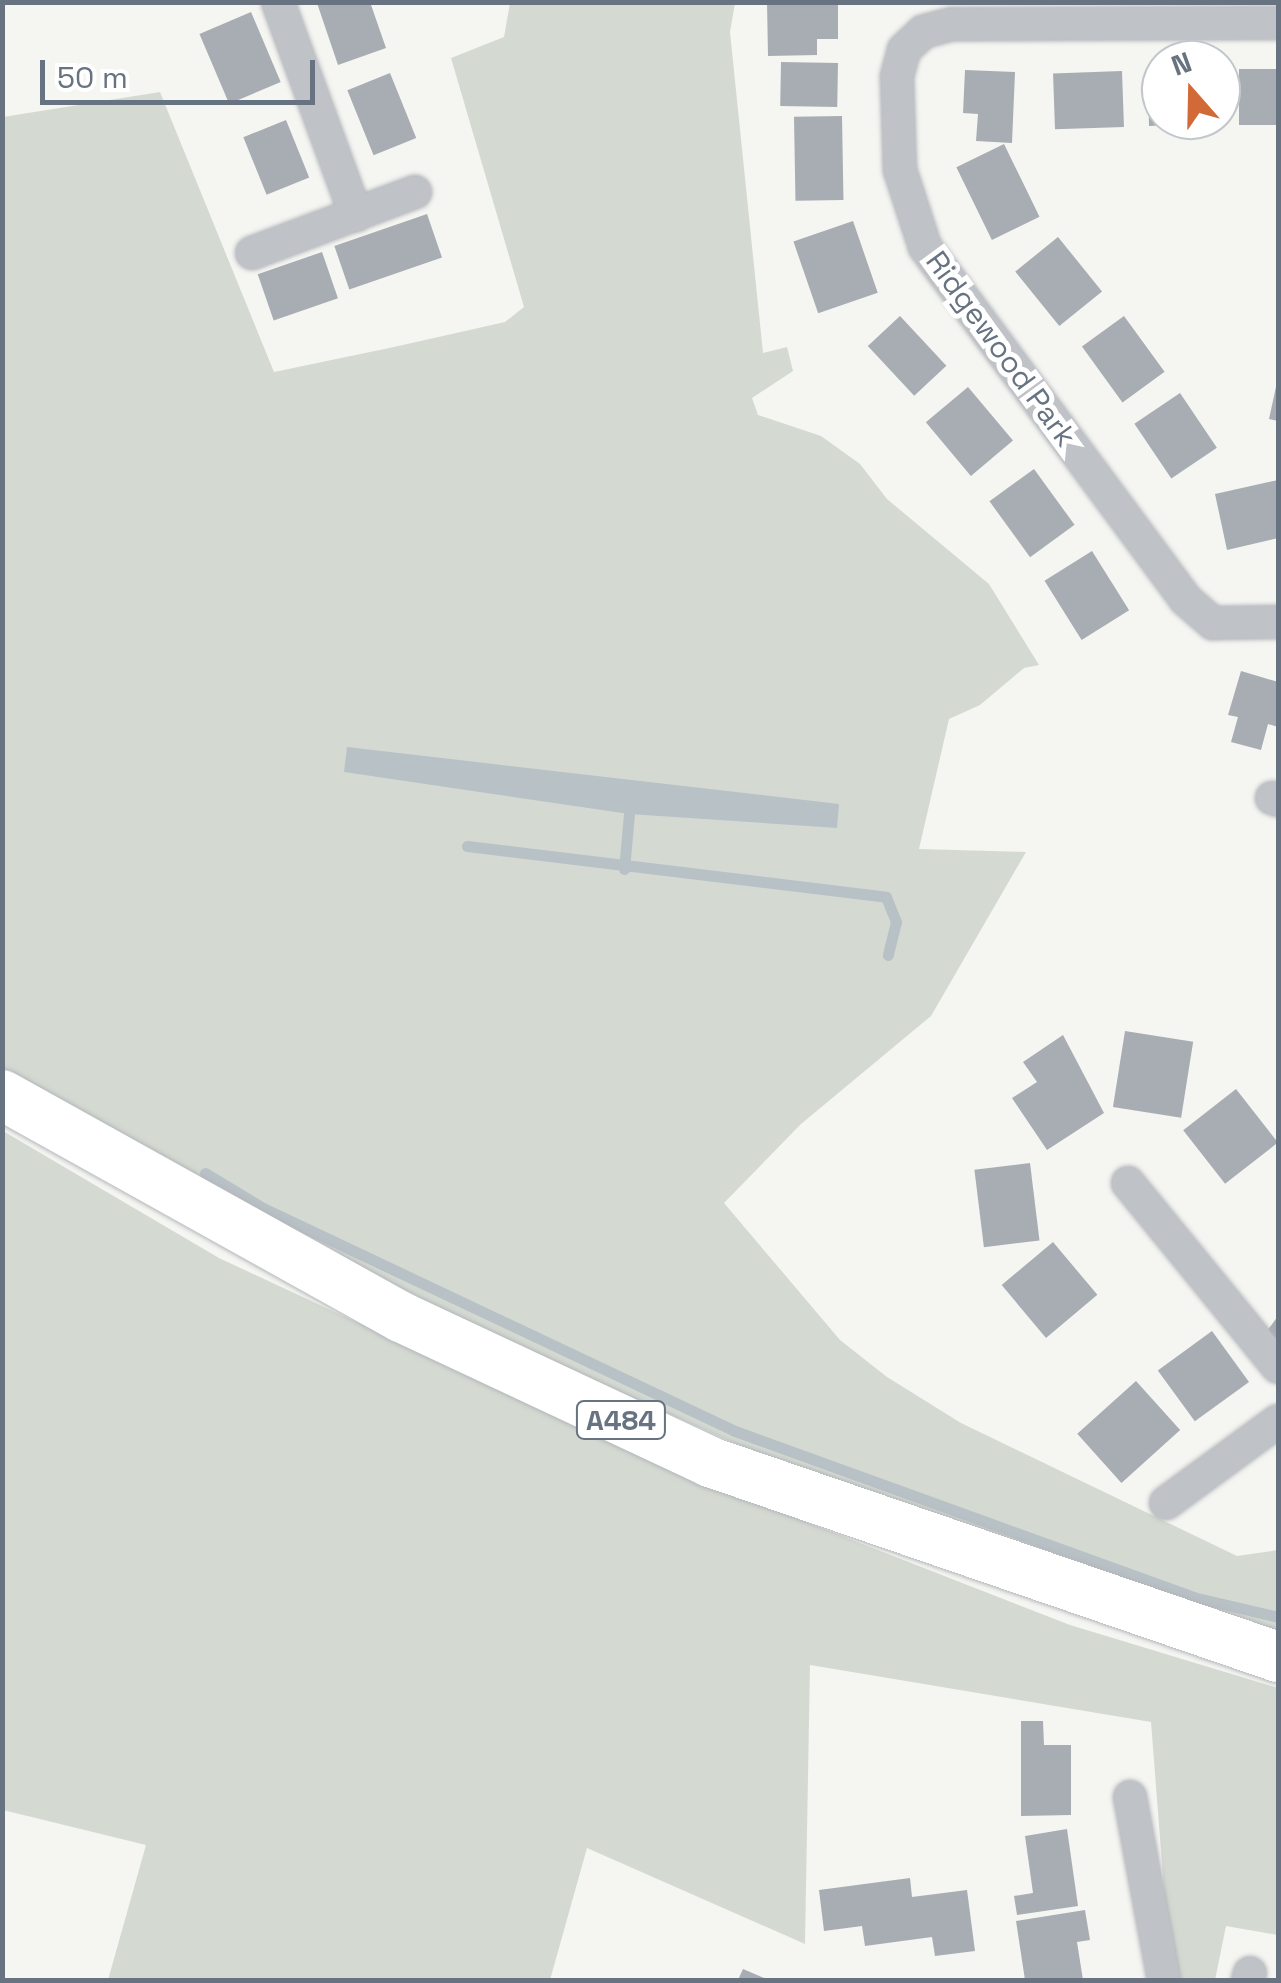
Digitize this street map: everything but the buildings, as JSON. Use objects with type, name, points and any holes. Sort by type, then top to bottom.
[{"type":"main road","name":"A484","points":[[2,1095],[401,1317],[710,1462],[1278,1657]]},
{"type":"street","points":[[278,2],[356,215]]},
{"type":"street","name":"Ridgewood Park","points":[[1278,23],[952,24],[923,32],[904,50],[897,77],[900,170],[926,247],[1184,599],[1212,623],[1278,622]]},
{"type":"street","points":[[252,253],[416,192]]},
{"type":"street","points":[[1128,1183],[1278,1366]]},
{"type":"street","points":[[1166,1503],[1278,1421]]},
{"type":"street","points":[[1130,1797],[1164,1980]]},
{"type":"shaded area","points":[[510,3],[735,3],[730,32],[763,353],[787,347],[793,371],[752,398],[758,415],[821,436],[860,464],[887,499],[989,584],[1039,665],[1024,668],[980,705],[949,719],[919,849],[1026,852],[931,1016],[801,1124],[724,1203],[840,1340],[887,1377],[961,1423],[1237,1556],[1278,1550],[1278,1640],[1234,1630],[741,1446],[486,1332],[193,1181],[3,1071],[3,117],[160,92],[274,372],[394,347],[505,322],[524,307],[451,58],[504,37]]},
{"type":"shaded area","points":[[347,747],[839,804],[837,828],[629,814],[344,772]]},
{"type":"shaded area","points":[[3,1131],[219,1258],[678,1472],[1070,1625],[1278,1688],[1278,1935],[1226,1926],[1215,1980],[1171,1980],[1151,1722],[810,1665],[805,1944],[587,1848],[550,1980],[108,1980],[146,1845],[3,1810]]},
{"type":"waterway","points":[[624,869],[629,814]]},
{"type":"waterway","points":[[467,846],[886,897],[896,922],[888,955]]},
{"type":"waterway","points":[[205,1173],[263,1208],[735,1431],[1193,1597],[1278,1617]]}]
